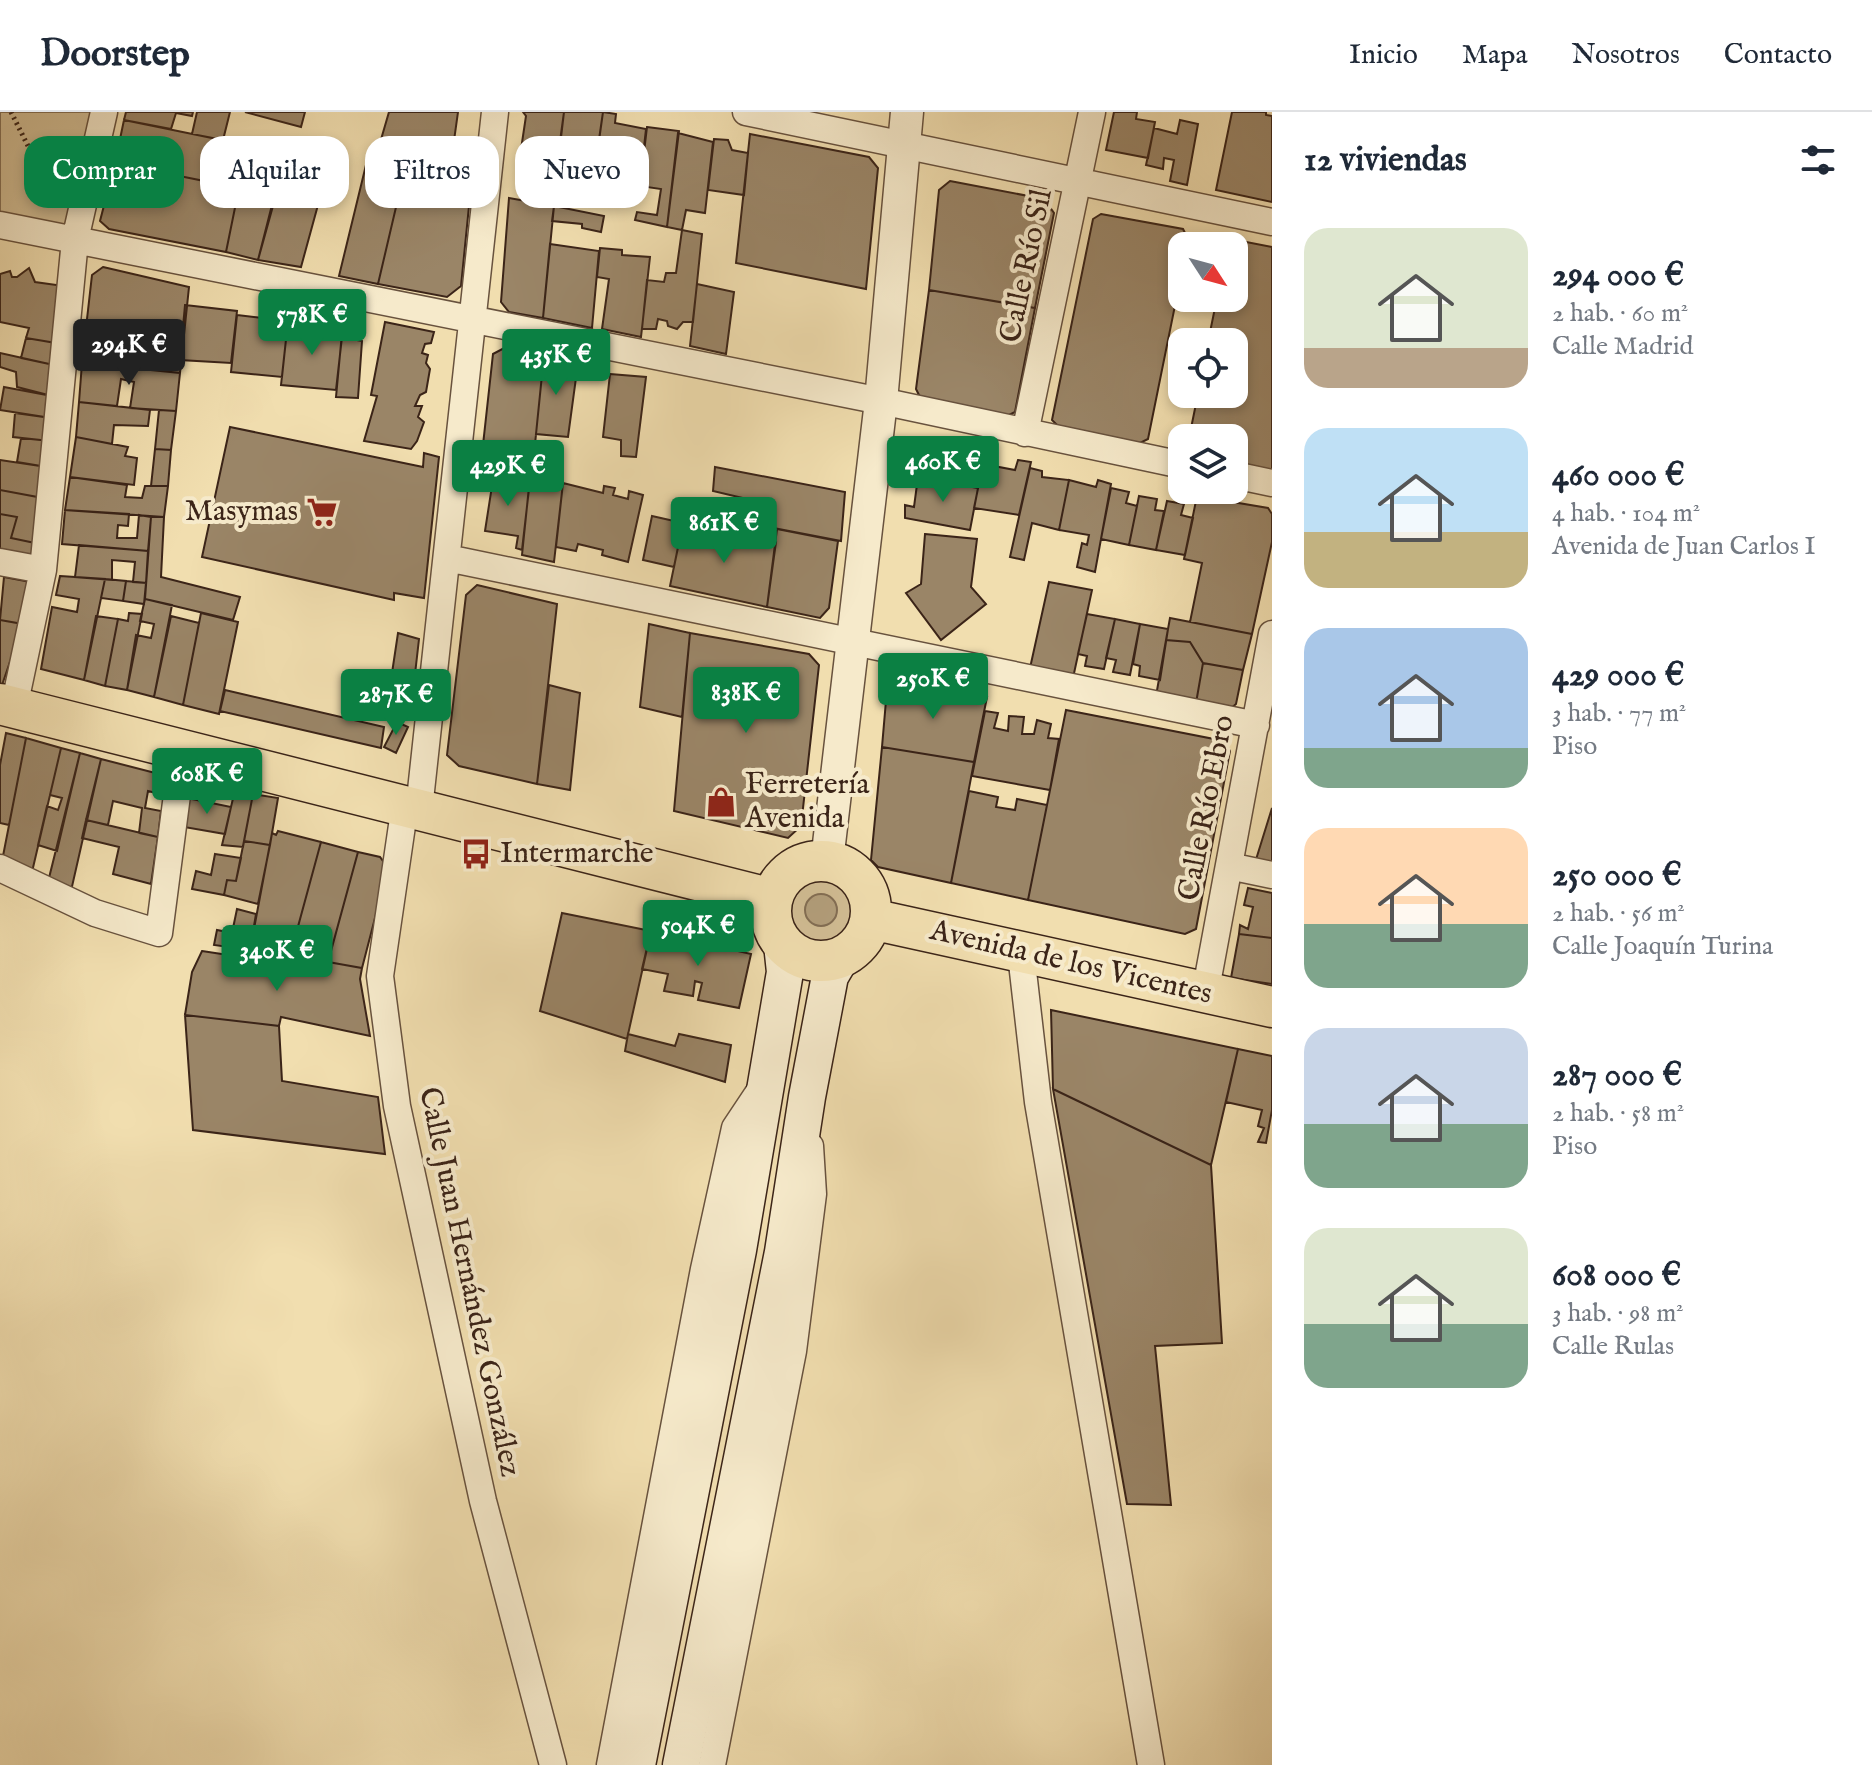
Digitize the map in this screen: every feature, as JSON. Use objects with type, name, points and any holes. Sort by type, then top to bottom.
[{"type":"main road","points":[[7,705],[772,899]]},
{"type":"main road","points":[[637,1765],[738,1250],[785,972],[782,944],[771,921],[772,899],[784,877],[796,868],[810,862],[827,861],[853,872],[863,883],[869,894],[871,919],[863,939],[840,959],[830,976],[783,1252],[681,1765]]},
{"type":"main road","name":"Avenida de los Vicentes","points":[[871,919],[1272,1007]]},
{"type":"main road","points":[[782,944],[804,959],[828,962],[840,959]]},
{"type":"street","points":[[7,705],[43,570],[75,240],[104,112]]},
{"type":"street","name":"Calle Juan Hernández González","points":[[495,112],[447,558],[412,807],[380,976],[397,1106],[483,1501],[553,1765]]},
{"type":"street","points":[[746,112],[1272,222]]},
{"type":"street","points":[[827,861],[881,401],[907,112]]},
{"type":"street","name":"Calle Río Sil","points":[[1025,433],[1092,112]]},
{"type":"street","points":[[0,225],[881,401],[1168,462]]},
{"type":"street","points":[[1248,478],[1272,483]]},
{"type":"street","points":[[447,558],[1256,725]]},
{"type":"street","points":[[0,562],[43,570]]},
{"type":"street","name":"Calle Río Ebro","points":[[1205,994],[1272,634]]},
{"type":"street","points":[[0,868],[95,913],[159,933],[183,749]]},
{"type":"street","points":[[1229,866],[1272,875]]},
{"type":"street","points":[[1021,954],[1038,1102],[1151,1765]]},
{"type":"street","points":[[610,1765],[701,1284],[735,1128],[767,1079]]},
{"type":"street","points":[[712,1765],[793,1351],[813,1194],[807,1097]]},
{"type":"path","points":[[11,112],[75,240]]},
{"type":"shaded area","points":[[0,112],[104,112],[99,136],[24,136],[24,208],[82,208],[75,240],[0,225]]},
{"type":"shaded area","points":[[815,878],[827,878],[844,887],[851,898],[851,922],[844,933],[827,942],[815,942],[803,937],[794,928],[789,916],[789,904],[794,892],[803,883]]},
{"type":"shaded area","points":[[821,894],[833,898],[837,910],[833,922],[821,926],[809,922],[805,910],[809,898]]},
{"type":"building","points":[[126,112],[193,112],[192,116],[176,113],[171,129],[124,120]]},
{"type":"building","points":[[197,112],[230,112],[224,136],[192,134]]},
{"type":"building","points":[[245,112],[305,112],[301,127]]},
{"type":"building","points":[[389,112],[458,112],[455,136],[382,136]]},
{"type":"building","points":[[523,112],[564,112],[561,136],[523,136],[526,116]]},
{"type":"building","points":[[564,112],[603,112],[600,136],[561,136]]},
{"type":"building","points":[[603,112],[616,114],[615,123],[646,129],[645,136],[600,136]]},
{"type":"building","points":[[1114,112],[1137,112],[1136,119],[1155,122],[1148,158],[1106,150]]},
{"type":"building","points":[[1232,112],[1266,112],[1266,115],[1272,116],[1272,202],[1216,190]]},
{"type":"building","points":[[124,120],[202,136],[200,180],[184,177],[184,136],[121,136]]},
{"type":"building","points":[[1180,120],[1198,124],[1187,185],[1170,181],[1174,160],[1164,158],[1163,169],[1146,165],[1154,128],[1177,134]]},
{"type":"building","points":[[647,127],[679,131],[667,227],[635,220],[637,212],[657,215],[661,189],[649,187],[649,136],[646,136]]},
{"type":"building","points":[[678,133],[713,142],[705,213],[686,210],[682,230],[667,227]]},
{"type":"building","points":[[750,134],[869,157],[878,168],[866,289],[736,263]]},
{"type":"building","points":[[714,139],[728,140],[732,150],[748,153],[744,195],[708,190]]},
{"type":"building","points":[[365,169],[365,208],[396,208],[378,284],[339,276]]},
{"type":"building","points":[[184,177],[200,180],[200,208],[235,208],[226,252],[109,229],[100,221],[103,208],[184,208]]},
{"type":"building","points":[[950,181],[1044,199],[1054,213],[1035,308],[929,290],[939,190]]},
{"type":"building","points":[[509,198],[515,199],[515,208],[554,208],[543,318],[509,312],[501,302]]},
{"type":"building","points":[[235,208],[272,208],[258,260],[226,252]]},
{"type":"building","points":[[271,208],[317,208],[301,267],[258,260]]},
{"type":"building","points":[[396,208],[469,208],[461,286],[447,297],[378,284]]},
{"type":"building","points":[[554,208],[604,216],[601,232],[582,228],[582,224],[552,221]]},
{"type":"building","points":[[1101,214],[1183,229],[1184,232],[1168,232],[1168,312],[1174,312],[1168,328],[1148,439],[1140,443],[1059,427],[1052,420],[1093,219]]},
{"type":"building","points":[[682,230],[702,234],[693,322],[683,322],[677,329],[668,326],[667,321],[658,319],[656,329],[642,329],[647,280],[664,282],[666,273],[676,273]]},
{"type":"building","points":[[1248,242],[1272,247],[1272,470],[1248,465],[1248,424],[1192,424],[1195,408],[1248,408],[1248,328],[1211,328],[1214,312],[1248,312]]},
{"type":"building","points":[[550,244],[599,251],[592,328],[543,318]]},
{"type":"building","points":[[600,248],[622,250],[622,255],[650,257],[641,337],[602,329],[609,279],[597,277]]},
{"type":"building","points":[[103,267],[189,287],[180,373],[82,363],[92,275]]},
{"type":"building","points":[[29,268],[35,282],[64,286],[56,343],[26,338],[29,328],[0,322],[0,274],[10,271],[12,277],[17,277]]},
{"type":"building","points":[[697,284],[734,292],[726,354],[690,346]]},
{"type":"building","points":[[929,290],[1035,308],[1015,412],[1005,417],[921,399],[916,389]]},
{"type":"building","points":[[185,305],[237,311],[231,363],[180,360]]},
{"type":"building","points":[[237,315],[288,321],[282,377],[231,372]]},
{"type":"building","points":[[288,321],[298,322],[297,327],[331,331],[331,326],[343,328],[336,390],[281,385]]},
{"type":"building","points":[[385,322],[434,332],[431,343],[425,344],[422,353],[428,355],[426,363],[430,369],[426,392],[420,395],[415,406],[422,406],[418,417],[424,422],[411,449],[364,441],[377,396],[371,395]]},
{"type":"building","points":[[342,333],[352,333],[351,339],[362,341],[358,398],[336,397]]},
{"type":"building","points":[[26,338],[56,343],[54,365],[21,358]]},
{"type":"building","points":[[506,347],[544,355],[534,454],[483,445],[493,354]]},
{"type":"building","points":[[0,353],[54,365],[52,396],[17,387],[16,372],[0,367]]},
{"type":"building","points":[[544,355],[578,363],[568,437],[536,434]]},
{"type":"building","points":[[82,363],[180,373],[176,411],[130,408],[134,382],[121,379],[117,406],[79,402]]},
{"type":"building","points":[[610,374],[646,377],[636,457],[621,456],[621,440],[603,437]]},
{"type":"building","points":[[4,387],[52,396],[51,418],[0,410]]},
{"type":"building","points":[[79,402],[150,410],[148,426],[114,425],[112,444],[76,437]]},
{"type":"building","points":[[159,410],[176,411],[171,450],[155,449]]},
{"type":"building","points":[[15,413],[51,418],[50,441],[13,437]]},
{"type":"building","name":"Masymas","points":[[230,427],[423,467],[424,453],[439,457],[424,598],[394,593],[394,600],[202,557]]},
{"type":"building","points":[[76,437],[128,447],[125,456],[137,458],[134,485],[70,477]]},
{"type":"building","points":[[21,438],[50,441],[47,467],[17,462]]},
{"type":"building","points":[[922,442],[985,454],[978,488],[918,477],[921,457],[909,454]]},
{"type":"building","points":[[483,445],[512,450],[510,468],[480,465]]},
{"type":"building","points":[[155,449],[171,450],[168,486],[151,486]]},
{"type":"building","points":[[0,460],[47,467],[43,498],[0,490]]},
{"type":"building","points":[[1018,460],[1031,462],[1019,515],[974,508],[983,464],[1015,470]]},
{"type":"building","points":[[715,467],[845,492],[841,541],[742,522],[747,499],[713,491]]},
{"type":"building","points":[[1030,468],[1042,471],[1042,477],[1069,480],[1059,530],[1032,523],[1024,560],[1010,557]]},
{"type":"building","points":[[494,473],[518,475],[516,488],[529,489],[522,550],[516,548],[518,536],[485,531]]},
{"type":"building","points":[[70,477],[127,485],[125,497],[142,498],[145,486],[168,486],[164,517],[65,510]]},
{"type":"building","points":[[530,477],[563,483],[554,562],[522,555]]},
{"type":"building","points":[[918,477],[978,488],[970,530],[905,518],[905,505],[914,507]]},
{"type":"building","points":[[1069,480],[1096,487],[1098,480],[1111,484],[1095,572],[1077,567],[1082,543],[1087,545],[1089,535],[1059,530]]},
{"type":"building","points":[[563,483],[603,493],[604,486],[615,488],[613,495],[628,499],[629,491],[643,495],[628,562],[602,555],[603,550],[578,544],[576,551],[556,547]]},
{"type":"building","points":[[1111,488],[1129,492],[1126,503],[1137,506],[1129,545],[1101,539]]},
{"type":"building","points":[[0,490],[43,498],[35,543],[11,538],[17,517],[0,514]]},
{"type":"building","points":[[1139,496],[1157,499],[1155,510],[1164,511],[1156,550],[1129,545]]},
{"type":"building","points":[[1167,501],[1168,504],[1184,504],[1181,515],[1193,518],[1185,555],[1156,550]]},
{"type":"building","points":[[1195,504],[1244,504],[1268,508],[1272,514],[1272,542],[1252,634],[1190,622],[1202,563],[1184,559]]},
{"type":"building","points":[[65,510],[129,514],[128,526],[118,525],[117,538],[137,538],[139,515],[151,517],[148,551],[62,544]]},
{"type":"building","points":[[0,514],[17,517],[11,538],[35,543],[31,559],[0,555]]},
{"type":"building","points":[[652,516],[683,523],[674,567],[643,560]]},
{"type":"building","points":[[151,517],[164,517],[161,577],[240,597],[233,620],[145,599]]},
{"type":"building","points":[[683,523],[776,542],[767,607],[670,586]]},
{"type":"building","points":[[777,529],[838,541],[829,608],[820,618],[767,607]]},
{"type":"building","points":[[925,534],[977,539],[971,587],[986,604],[941,640],[906,593],[921,584]]},
{"type":"building","points":[[79,545],[148,551],[146,583],[133,582],[135,562],[112,560],[112,580],[75,577]]},
{"type":"building","points":[[60,576],[105,579],[84,680],[41,669],[52,607],[77,612],[79,599],[56,595]]},
{"type":"building","points":[[4,577],[36,583],[23,624],[0,620]]},
{"type":"building","points":[[105,579],[126,581],[123,601],[101,598]]},
{"type":"building","points":[[126,581],[146,583],[144,604],[123,601]]},
{"type":"building","points":[[1049,582],[1092,590],[1073,678],[1030,668]]},
{"type":"building","points":[[477,585],[557,604],[537,784],[459,766],[447,755],[466,595]]},
{"type":"building","points":[[145,599],[172,605],[154,697],[127,690],[136,635],[151,638],[154,624],[140,621]]},
{"type":"building","points":[[129,613],[142,614],[127,690],[105,686],[118,619],[128,621]]},
{"type":"building","points":[[201,613],[238,622],[219,714],[183,705]]},
{"type":"building","points":[[1087,614],[1115,619],[1104,669],[1085,666],[1087,656],[1078,654]]},
{"type":"building","points":[[96,616],[118,619],[105,686],[84,680]]},
{"type":"building","points":[[171,616],[199,623],[183,705],[154,697]]},
{"type":"building","points":[[1170,618],[1252,634],[1243,670],[1203,663],[1190,642],[1166,640]]},
{"type":"building","points":[[1115,619],[1140,624],[1130,675],[1113,672],[1116,660],[1106,658]]},
{"type":"building","points":[[0,620],[23,624],[2,685],[0,685]]},
{"type":"building","points":[[649,624],[690,633],[682,717],[640,707]]},
{"type":"building","points":[[1140,624],[1168,629],[1160,680],[1139,676],[1140,666],[1133,664]]},
{"type":"building","points":[[398,633],[419,639],[410,718],[386,713]]},
{"type":"building","points":[[690,633],[809,654],[819,665],[801,826],[788,838],[674,811]]},
{"type":"building","points":[[1166,640],[1190,642],[1203,663],[1196,703],[1156,696]]},
{"type":"building","points":[[1203,663],[1243,670],[1236,704],[1229,710],[1196,703]]},
{"type":"building","points":[[899,680],[987,697],[974,762],[882,747],[887,689]]},
{"type":"building","points":[[549,685],[580,693],[570,790],[537,784]]},
{"type":"building","points":[[225,690],[384,727],[381,748],[220,711]]},
{"type":"building","points":[[1066,710],[1224,741],[1230,751],[1196,929],[1185,934],[1028,900]]},
{"type":"building","points":[[985,711],[998,713],[994,728],[1008,731],[1009,716],[1024,717],[1022,734],[1034,734],[1037,720],[1051,724],[1048,738],[1059,739],[1050,790],[972,776]]},
{"type":"building","points":[[397,722],[408,727],[396,753],[384,747]]},
{"type":"building","points":[[6,733],[26,738],[9,825],[0,823],[0,765]]},
{"type":"building","points":[[26,738],[61,748],[32,872],[3,856]]},
{"type":"building","points":[[882,747],[974,762],[951,883],[878,867],[871,860]]},
{"type":"building","points":[[61,748],[80,753],[57,851],[38,845],[47,806],[58,810],[62,798],[50,795]]},
{"type":"building","points":[[80,753],[101,759],[71,891],[48,882]]},
{"type":"building","points":[[101,759],[167,776],[164,795],[148,791],[145,808],[161,811],[158,837],[139,833],[142,808],[113,801],[108,825],[86,820]]},
{"type":"building","points":[[235,790],[253,794],[243,847],[222,845]]},
{"type":"building","points":[[969,791],[998,797],[996,807],[1015,810],[1017,799],[1047,805],[1028,900],[951,883]]},
{"type":"building","points":[[253,794],[278,798],[270,845],[244,841]]},
{"type":"building","points":[[187,798],[231,807],[225,834],[184,827]]},
{"type":"building","points":[[1272,808],[1272,870],[1254,866]]},
{"type":"building","points":[[86,820],[158,837],[151,884],[113,874],[119,847],[82,838]]},
{"type":"building","points":[[278,831],[321,842],[290,956],[250,950],[272,833],[276,835]]},
{"type":"building","points":[[244,841],[270,845],[258,904],[224,895],[227,880],[236,881]]},
{"type":"building","points":[[321,842],[358,852],[328,962],[290,956]]},
{"type":"building","points":[[358,852],[380,857],[388,868],[362,968],[328,962]]},
{"type":"building","points":[[215,854],[241,858],[236,881],[227,880],[224,895],[192,889],[196,871],[211,875]]},
{"type":"building","points":[[1248,888],[1272,893],[1272,938],[1239,934],[1240,925],[1248,929],[1253,907],[1244,905]]},
{"type":"building","points":[[237,909],[256,914],[250,950],[214,945],[217,930],[232,933]]},
{"type":"building","points":[[562,913],[651,931],[627,1039],[540,1011]]},
{"type":"building","points":[[651,931],[751,954],[739,1008],[698,1000],[702,983],[695,981],[693,996],[664,991],[668,974],[642,969]]},
{"type":"building","points":[[1239,934],[1272,938],[1272,984],[1231,978]]},
{"type":"building","points":[[202,951],[327,970],[328,962],[362,968],[360,979],[370,1036],[281,1017],[279,1026],[185,1015],[192,972]]},
{"type":"building","points":[[1051,1010],[1238,1049],[1211,1165],[1053,1089]]},
{"type":"building","points":[[185,1015],[279,1026],[282,1081],[378,1097],[385,1154],[193,1130]]},
{"type":"building","points":[[628,1034],[675,1046],[679,1034],[731,1045],[725,1082],[625,1051]]},
{"type":"building","points":[[1238,1049],[1272,1056],[1272,1110],[1266,1143],[1258,1142],[1264,1128],[1258,1126],[1262,1110],[1226,1102]]},
{"type":"building","points":[[1053,1089],[1211,1165],[1222,1343],[1155,1346],[1171,1505],[1127,1504]]},
{"type":"place","name":"Masymas","points":[[322,512]]},
{"type":"place","name":"Ferretería Avenida","points":[[721,802]]},
{"type":"place","name":"Intermarche","points":[[476,854]]}]
